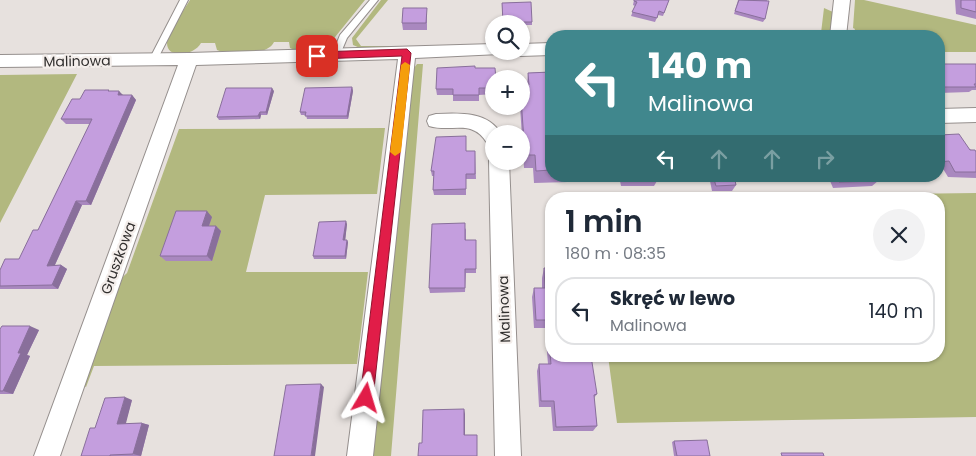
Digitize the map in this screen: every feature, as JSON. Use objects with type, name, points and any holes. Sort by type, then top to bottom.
[{"type":"street","points":[[839,30],[842,0]]},
{"type":"street","points":[[530,50],[545,49]]},
{"type":"street","name":"Malinowa","points":[[0,62],[153,60],[485,50]]},
{"type":"street","points":[[360,456],[407,53]]},
{"type":"street","name":"Gruszkowa","points":[[47,456],[189,59]]},
{"type":"street","points":[[945,116],[976,115]]},
{"type":"street","points":[[436,121],[476,123],[485,126]]},
{"type":"street","name":"Malinowa","points":[[499,170],[508,456]]},
{"type":"lane","points":[[153,60],[184,0]]},
{"type":"lane","points":[[336,55],[343,37],[374,0]]},
{"type":"green space","points":[[190,0],[365,0],[327,47],[319,51],[294,50],[290,48],[289,42],[274,42],[264,50],[239,54],[217,50],[215,43],[201,43],[188,53],[176,54],[168,48],[168,38]]},
{"type":"green space","points":[[381,0],[388,0],[356,39],[361,46],[420,47],[360,48],[353,45],[352,38]]},
{"type":"green space","points":[[855,0],[864,0],[976,25],[976,52],[945,52],[945,30],[855,30],[853,28]]},
{"type":"green space","points":[[824,8],[833,12],[831,30],[821,30]]},
{"type":"green space","points":[[417,64],[423,64],[391,456],[368,456],[412,71]]},
{"type":"green space","points":[[77,74],[0,223],[0,75]]},
{"type":"green space","points":[[385,128],[377,194],[265,195],[246,272],[368,272],[357,364],[94,366],[86,387],[78,382],[112,287],[127,273],[179,129]]},
{"type":"green space","points":[[945,193],[976,193],[976,417],[617,423],[609,362],[945,362]]},
{"type":"building","points":[[634,0],[669,0],[664,13],[659,11],[657,18],[632,12],[637,2]]},
{"type":"building","points":[[739,0],[769,1],[765,19],[735,11]]},
{"type":"building","points":[[961,0],[976,0],[976,12],[961,8]]},
{"type":"building","points":[[531,2],[532,22],[530,22],[530,15],[503,15],[502,3]]},
{"type":"building","points":[[403,8],[427,8],[426,23],[402,23]]},
{"type":"building","points":[[945,64],[976,64],[976,84],[974,84],[976,87],[945,87]]},
{"type":"building","points":[[475,66],[475,68],[495,68],[495,70],[485,70],[485,88],[479,88],[479,95],[453,95],[453,89],[436,89],[437,68]]},
{"type":"building","points":[[545,72],[545,170],[536,171],[535,155],[530,155],[530,125],[523,125],[522,115],[530,115],[530,73]]},
{"type":"building","points":[[352,87],[347,116],[305,116],[306,112],[300,112],[305,88]]},
{"type":"building","points":[[226,88],[272,88],[266,112],[260,112],[258,116],[217,117]]},
{"type":"building","points":[[85,90],[119,91],[118,95],[132,95],[86,201],[76,201],[47,266],[61,265],[52,285],[0,286],[0,270],[5,259],[19,259],[33,230],[38,230],[92,119],[61,119],[72,99],[80,99]]},
{"type":"building","points":[[959,134],[970,150],[975,150],[976,172],[955,172],[949,161],[945,161],[945,135]]},
{"type":"building","points":[[466,136],[466,151],[475,151],[475,174],[466,174],[466,189],[433,190],[434,171],[431,171],[436,137]]},
{"type":"building","points":[[715,182],[735,182],[736,185],[716,186]]},
{"type":"building","points":[[176,211],[207,211],[202,226],[216,226],[207,256],[160,256]]},
{"type":"building","points":[[346,221],[343,240],[347,240],[345,256],[313,256],[319,222]]},
{"type":"building","points":[[465,223],[465,240],[476,240],[476,269],[465,269],[465,288],[429,288],[432,224]]},
{"type":"building","points":[[534,288],[545,288],[545,320],[536,320]]},
{"type":"building","points":[[2,326],[30,326],[18,353],[21,353],[3,391],[0,391],[0,329]]},
{"type":"building","points":[[551,362],[592,362],[597,394],[594,395],[597,426],[556,427],[554,401],[541,401],[539,364],[551,364]]},
{"type":"building","points":[[321,384],[311,456],[274,456],[286,385]]},
{"type":"building","points":[[125,397],[117,424],[142,423],[133,454],[81,456],[90,428],[95,428],[105,398]]},
{"type":"building","points":[[464,409],[464,435],[477,435],[477,456],[418,456],[419,443],[422,443],[423,410]]},
{"type":"building","points":[[707,440],[710,456],[677,456],[674,441]]},
{"type":"building","points":[[781,453],[823,453],[824,456],[782,456]]},
{"type":"slow traffic","points":[[395,152],[405,65]]},
{"type":"route","points":[[317,56],[407,53],[366,398]]}]
